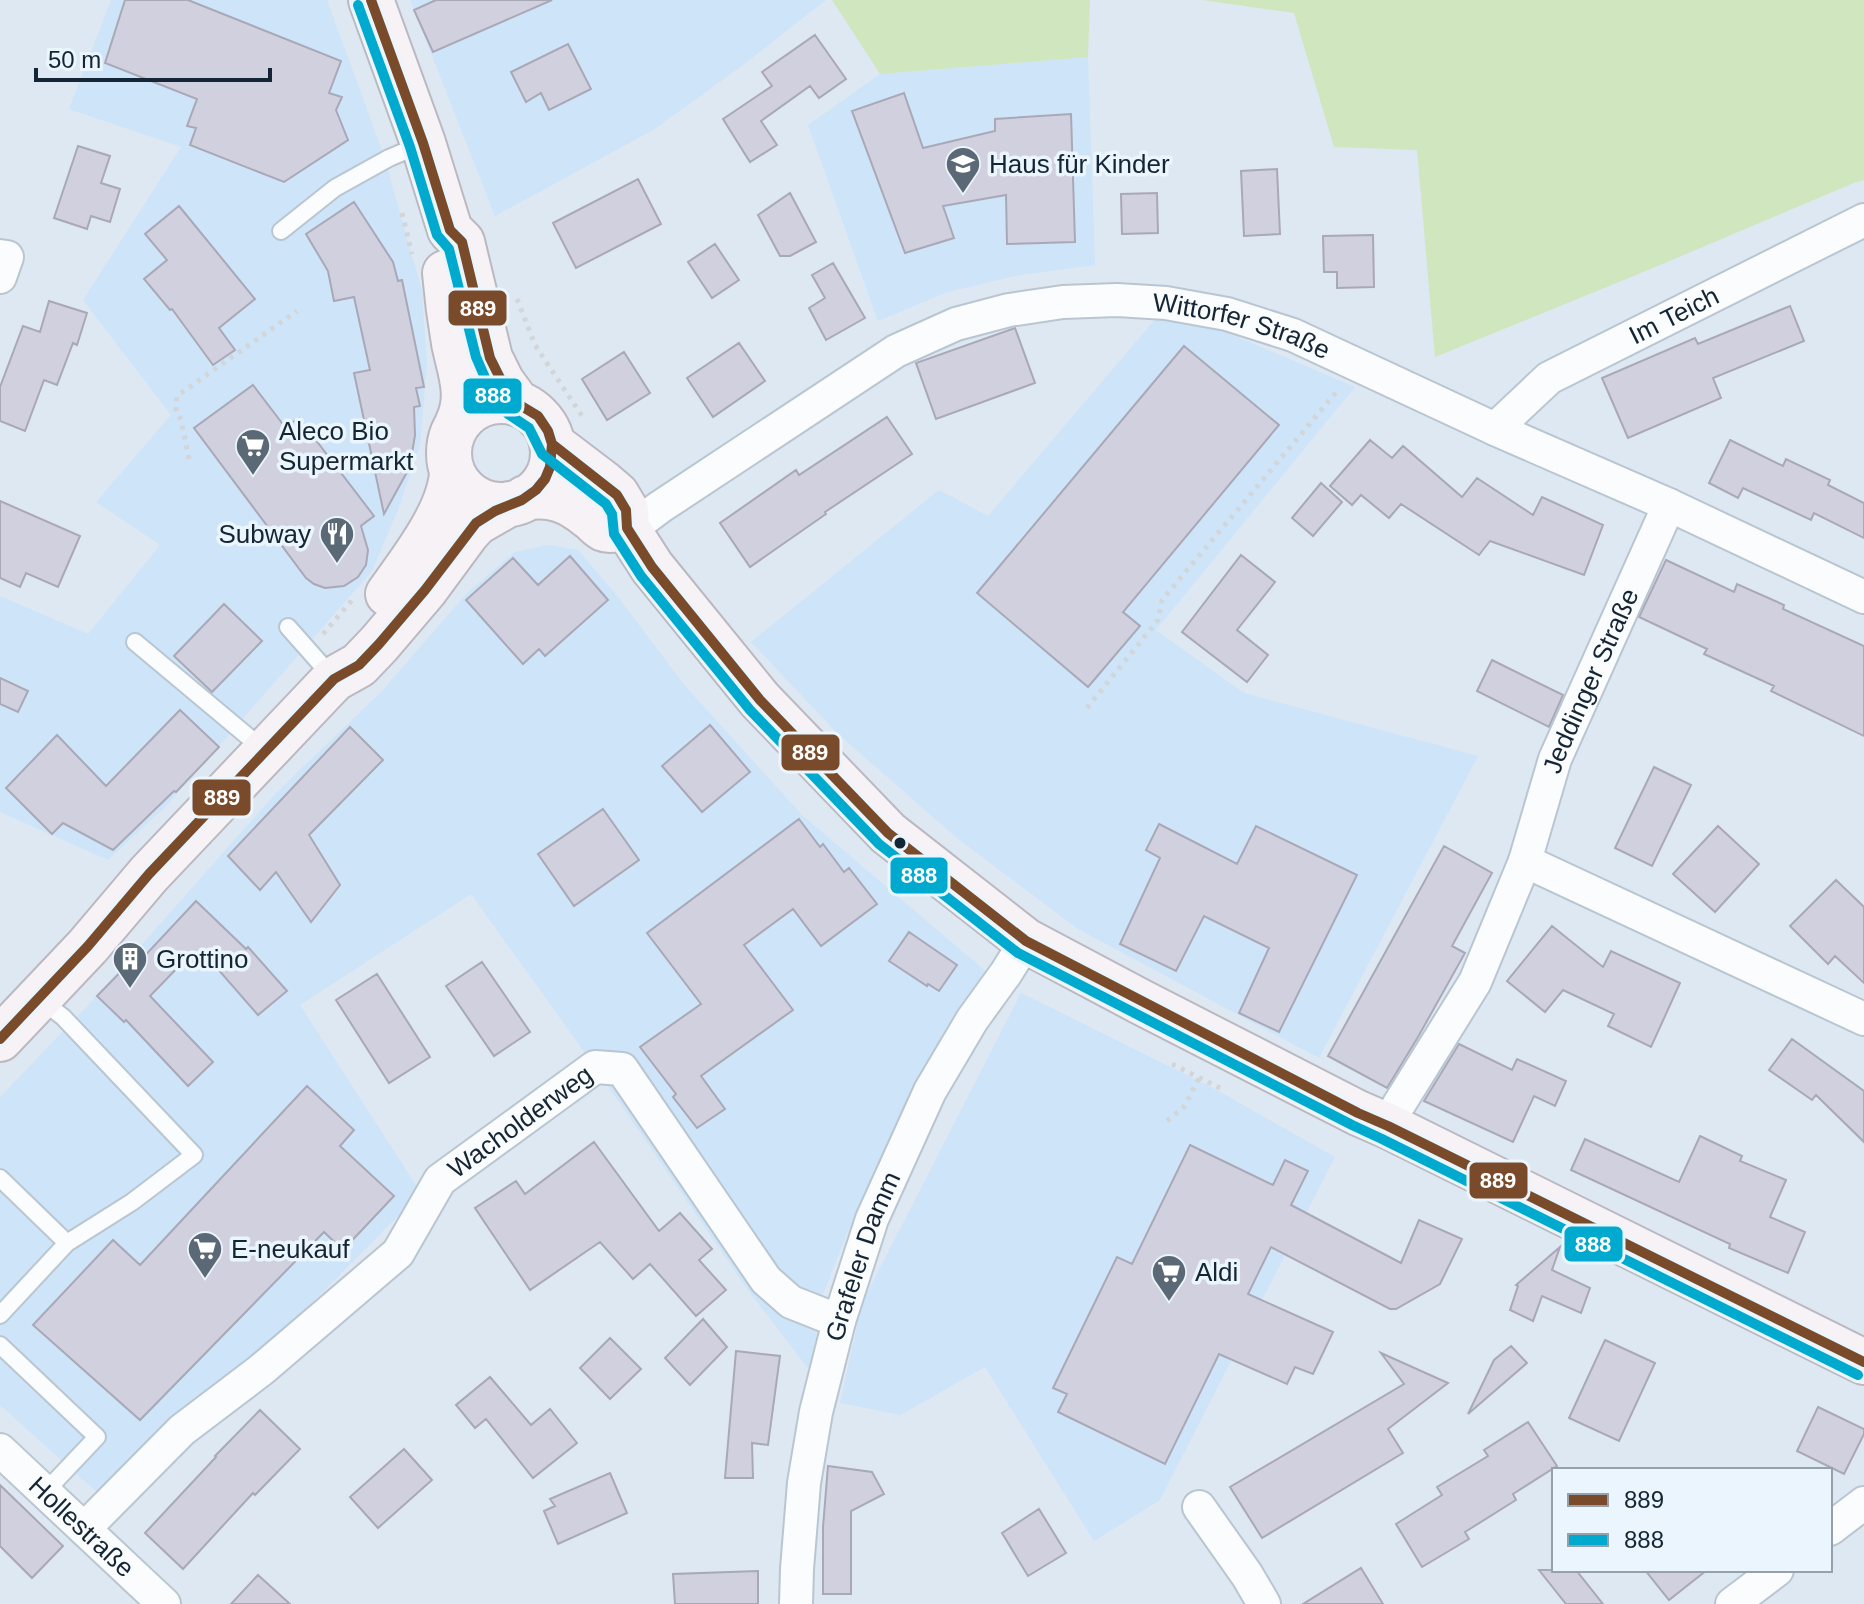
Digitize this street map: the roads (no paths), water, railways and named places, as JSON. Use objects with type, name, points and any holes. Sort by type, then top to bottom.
[{"type":"main road","points":[[0,1039],[88,946],[139,884],[334,679],[357,666],[379,644],[476,523],[536,490],[552,463],[548,431],[538,416],[518,404],[505,388],[490,358],[462,242],[450,230],[423,143],[371,0]]},
{"type":"main road","points":[[334,679],[342,652],[392,588],[443,509],[451,484],[449,444],[463,409],[465,395],[450,321],[442,243],[450,230]]},
{"type":"main road","points":[[457,424],[470,411],[487,403],[500,401],[518,404]]},
{"type":"main road","points":[[552,444],[617,495],[626,510],[628,531],[652,567],[760,700],[810,753],[888,833],[1026,941],[1358,1113],[1864,1362]]},
{"type":"main road","points":[[452,471],[461,486],[475,497],[496,504],[540,496],[559,498],[603,529],[622,528],[628,531]]},
{"type":"street","name":"Im Teich","points":[[1495,429],[1549,378],[1864,220]]},
{"type":"street","points":[[0,256],[7,257],[0,277]]},
{"type":"street","name":"Wittorfer Straße","points":[[628,531],[896,351],[956,324],[1009,310],[1063,302],[1117,300],[1166,303],[1227,314],[1293,335],[1864,597]]},
{"type":"street","name":"Jeddinger Straße","points":[[1388,1126],[1475,982],[1525,861],[1555,759],[1669,505]]},
{"type":"street","points":[[1525,861],[1864,1019]]},
{"type":"street","name":"Grafeler Damm","points":[[796,1604],[804,1483],[816,1412],[839,1321],[872,1219],[930,1091],[972,1020],[1026,941]]},
{"type":"street","name":"Wacholderweg","points":[[84,1529],[182,1430],[261,1370],[398,1253],[440,1180],[595,1067],[622,1069],[766,1280],[791,1302],[839,1321]]},
{"type":"street","name":"Hollestraße","points":[[0,1450],[164,1604]]},
{"type":"street","points":[[1832,1527],[1864,1503]]},
{"type":"street","points":[[1199,1507],[1264,1604]]},
{"type":"street","points":[[1732,1604],[1774,1572]]},
{"type":"lane","points":[[281,231],[335,188],[423,143]]},
{"type":"lane","points":[[288,627],[334,679]]},
{"type":"lane","points":[[135,642],[265,751]]},
{"type":"lane","points":[[0,1315],[67,1243],[132,1202],[194,1155],[63,1017],[39,998]]},
{"type":"lane","points":[[0,1178],[67,1243]]},
{"type":"lane","points":[[0,1345],[97,1437],[44,1493]]},
{"type":"place","name":"Haus für Kinder","points":[[963,195]]},
{"type":"place","name":"Aleco Bio Supermarkt","points":[[253,477]]},
{"type":"place","name":"Subway","points":[[337,565]]},
{"type":"place","name":"Grottino","points":[[130,990]]},
{"type":"place","name":"E-neukauf","points":[[205,1280]]},
{"type":"place","name":"Aldi","points":[[1169,1303]]}]
